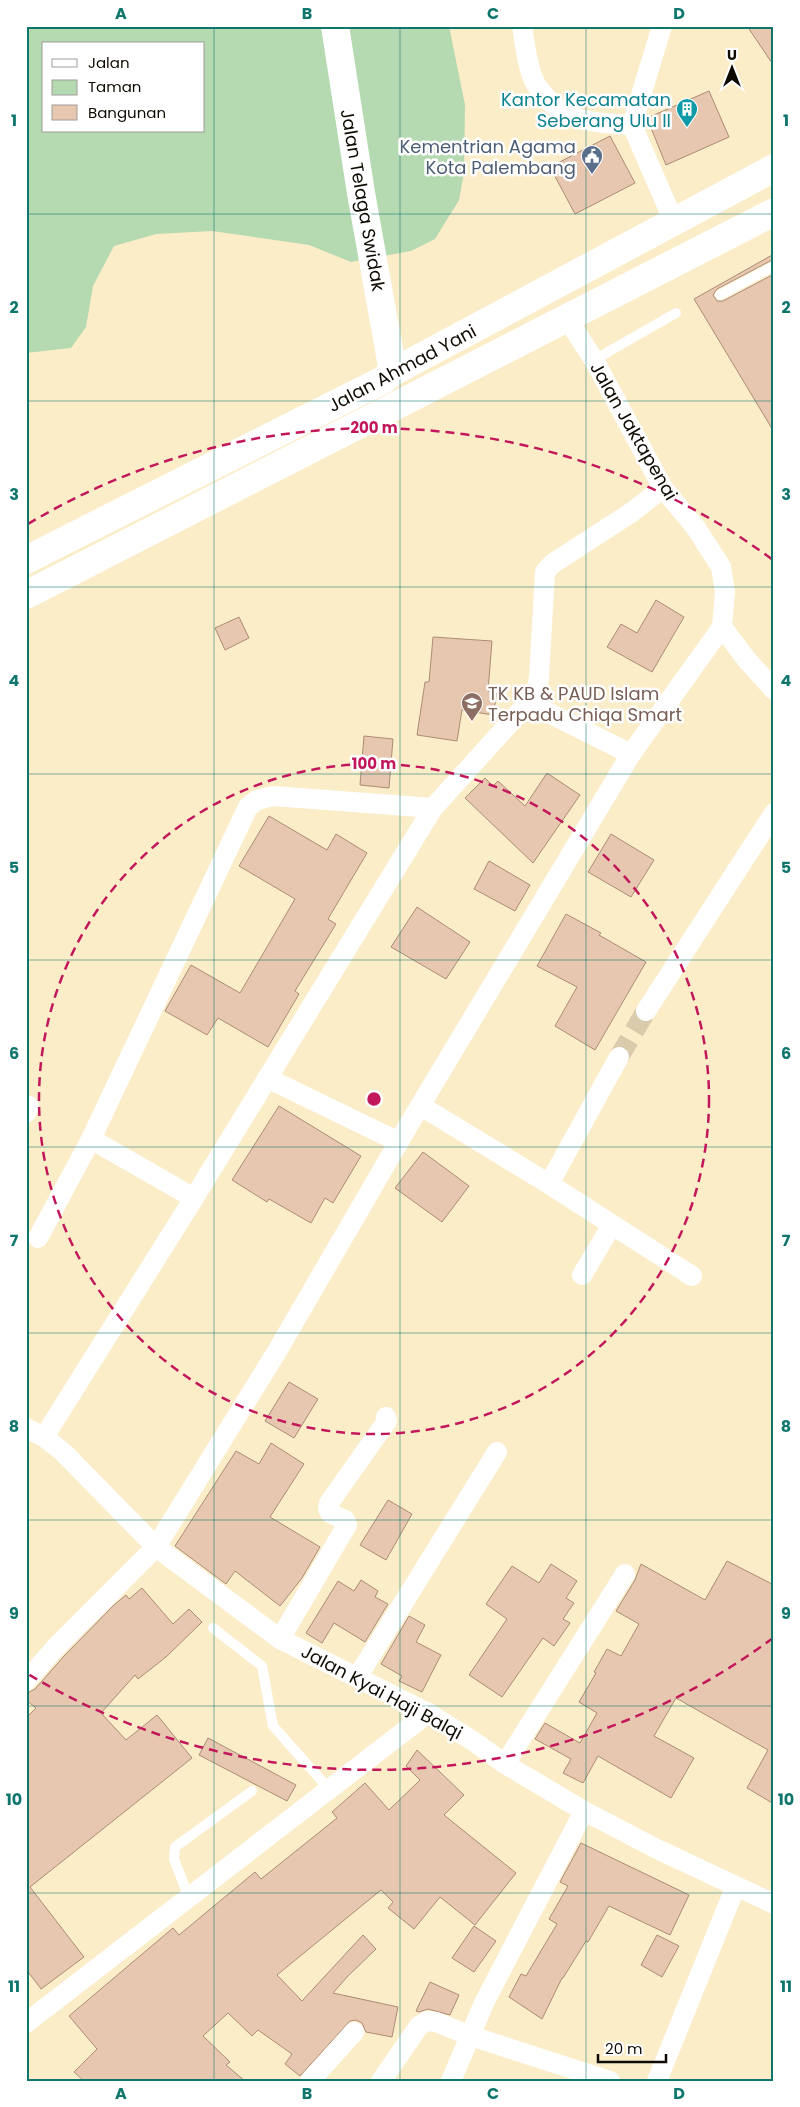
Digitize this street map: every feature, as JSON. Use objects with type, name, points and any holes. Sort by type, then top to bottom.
[{"type":"main road","name":"Jalan Telaga Swidak","points":[[335,26],[361,193],[393,372],[402,402]]},
{"type":"main road","name":"Jalan Ahmad Yani","points":[[26,560],[383,380],[393,372],[774,168]]},
{"type":"main road","name":"Jalan Ahmad Yani","points":[[26,594],[774,212]]},
{"type":"street","points":[[522,26],[529,65],[535,84],[550,102],[568,116],[590,122],[632,125]]},
{"type":"street","points":[[662,26],[632,125],[674,222]]},
{"type":"street","name":"Jalan Jaktapenai","points":[[566,317],[594,360],[663,488],[696,528],[721,567],[725,592],[722,627]]},
{"type":"street","points":[[35,1433],[194,1198],[433,808],[536,694],[545,572],[552,564],[632,512],[663,488]]},
{"type":"street","points":[[26,1681],[56,1647],[156,1547],[276,1353],[399,1142],[631,754],[722,627],[747,660],[774,690]]},
{"type":"street","points":[[529,703],[631,754]]},
{"type":"street","points":[[38,1238],[91,1138],[248,807],[257,800],[273,796],[433,808]]},
{"type":"street","points":[[646,1011],[774,813]]},
{"type":"street","points":[[549,1184],[619,1057]]},
{"type":"street","points":[[267,1078],[399,1142]]},
{"type":"street","points":[[421,1106],[549,1184],[692,1276]]},
{"type":"street","points":[[91,1138],[194,1198]]},
{"type":"street","points":[[582,1275],[612,1225]]},
{"type":"street","points":[[280,1639],[347,1525],[344,1520],[330,1513],[328,1509],[329,1503],[387,1421],[386,1417]]},
{"type":"street","name":"Jalan Kyai Haji Balqi","points":[[35,1433],[63,1452],[156,1547],[280,1639],[358,1676],[428,1713],[473,1741],[505,1764],[584,1811],[735,1888],[774,1904]]},
{"type":"street","points":[[358,1676],[498,1452]]},
{"type":"street","points":[[505,1764],[625,1574]]},
{"type":"street","points":[[26,2023],[428,1713]]},
{"type":"street","points":[[451,2081],[484,2003],[584,1811]]},
{"type":"street","points":[[657,2081],[735,1888]]},
{"type":"street","points":[[381,2081],[419,2026],[427,2021],[436,2022],[471,2036],[610,2081]]},
{"type":"street","points":[[310,2081],[354,2032]]},
{"type":"lane","points":[[720,295],[774,266]]},
{"type":"lane","points":[[594,360],[676,313]]},
{"type":"lane","points":[[213,1628],[262,1666],[273,1726],[329,1789]]},
{"type":"lane","points":[[189,1898],[174,1859],[175,1847],[252,1792]]},
{"type":"green space","points":[[26,26],[449,26],[465,105],[464,173],[459,200],[435,239],[411,251],[351,262],[309,245],[212,231],[156,234],[114,246],[93,286],[86,327],[71,348],[26,353]]},
{"type":"building","points":[[747,26],[774,26],[774,66]]},
{"type":"building","name":"Kantor Kecamatan Seberang Ulu II","points":[[709,91],[729,137],[666,165],[647,118]]},
{"type":"building","name":"Kementrian Agama Kota Palembang","points":[[610,136],[635,183],[575,214],[550,167]]},
{"type":"building","points":[[774,254],[774,259],[717,289],[713,295],[717,301],[723,301],[774,274],[774,432],[694,299]]},
{"type":"building","points":[[656,600],[684,617],[652,672],[607,647],[621,624],[637,633]]},
{"type":"building","points":[[239,617],[249,638],[225,650],[215,628]]},
{"type":"building","points":[[433,637],[492,641],[488,691],[497,693],[493,715],[462,710],[457,741],[417,735],[425,682],[429,682]]},
{"type":"building","points":[[364,736],[393,739],[389,788],[360,785]]},
{"type":"building","points":[[547,773],[580,795],[533,863],[465,798],[485,778],[493,786],[498,781],[525,806]]},
{"type":"building","points":[[269,816],[327,850],[336,834],[367,853],[328,919],[336,924],[295,991],[299,994],[268,1047],[218,1018],[207,1035],[165,1011],[191,965],[240,993],[295,899],[239,866]]},
{"type":"building","points":[[611,834],[654,860],[631,897],[588,872]]},
{"type":"building","points":[[489,861],[530,885],[515,911],[474,889]]},
{"type":"building","points":[[417,907],[470,942],[446,979],[391,947]]},
{"type":"building","points":[[566,914],[601,933],[599,935],[646,962],[595,1050],[555,1026],[577,987],[537,966]]},
{"type":"building","points":[[279,1106],[361,1156],[333,1203],[325,1198],[311,1223],[269,1199],[267,1202],[232,1180]]},
{"type":"building","points":[[423,1152],[469,1186],[442,1222],[395,1188]]},
{"type":"building","points":[[289,1382],[318,1399],[294,1438],[265,1421]]},
{"type":"building","points":[[271,1443],[304,1464],[270,1517],[320,1547],[302,1578],[280,1606],[235,1571],[226,1584],[175,1546],[236,1451],[259,1464]]},
{"type":"building","points":[[388,1500],[412,1514],[386,1560],[360,1545]]},
{"type":"building","points":[[727,1561],[774,1585],[774,1804],[747,1788],[768,1750],[676,1698],[654,1736],[694,1758],[671,1798],[598,1756],[583,1783],[563,1773],[571,1759],[535,1739],[545,1723],[580,1743],[597,1713],[579,1702],[607,1649],[621,1656],[639,1624],[616,1611],[635,1580],[641,1564],[705,1600]]},
{"type":"building","points":[[551,1564],[577,1581],[566,1598],[574,1603],[563,1619],[570,1623],[554,1646],[543,1638],[502,1697],[469,1675],[507,1619],[486,1604],[512,1566],[539,1583]]},
{"type":"building","points":[[361,1580],[378,1591],[375,1597],[388,1604],[365,1642],[334,1623],[322,1643],[306,1633],[338,1581],[354,1591]]},
{"type":"building","points":[[142,1588],[173,1624],[189,1609],[202,1622],[166,1657],[138,1679],[135,1675],[101,1713],[126,1740],[157,1715],[192,1758],[30,1887],[84,1957],[41,1989],[26,1969],[26,1718],[36,1708],[26,1700],[26,1694],[35,1689],[114,1605],[126,1595],[129,1599]]},
{"type":"building","points":[[409,1616],[425,1625],[416,1642],[441,1655],[422,1692],[399,1681],[402,1676],[381,1664]]},
{"type":"building","points":[[208,1738],[296,1785],[287,1801],[199,1755]]},
{"type":"building","points":[[417,1750],[464,1795],[444,1815],[516,1873],[475,1925],[440,1897],[414,1929],[388,1908],[393,1902],[381,1890],[277,1975],[302,2001],[363,1935],[376,1949],[333,1993],[398,2007],[392,2037],[366,2032],[362,2023],[356,2020],[350,2021],[300,2076],[285,2064],[292,2054],[258,2030],[252,2036],[228,2013],[203,2036],[230,2062],[226,2065],[245,2081],[84,2081],[74,2072],[97,2049],[69,2016],[173,1928],[179,1935],[255,1872],[261,1879],[337,1818],[332,1812],[365,1783],[389,1810],[420,1780],[406,1766]]},
{"type":"building","points":[[581,1843],[689,1895],[670,1935],[609,1906],[588,1942],[586,1941],[562,1978],[542,2019],[509,1997],[521,1974],[526,1976],[557,1924],[549,1919],[568,1886],[560,1882]]},
{"type":"building","points":[[474,1926],[496,1941],[474,1972],[452,1958]]},
{"type":"building","points":[[657,1935],[679,1946],[662,1977],[641,1965]]},
{"type":"building","points":[[430,1982],[459,1995],[450,2015],[428,2009],[416,2011]]},
{"type":"tunnel","points":[[619,1057],[646,1011]]},
{"type":"place","name":"Kantor Kecamatan Seberang Ulu II","points":[[687,128]]},
{"type":"place","name":"Kementrian Agama Kota Palembang","points":[[592,175]]},
{"type":"place","name":"TK KB & PAUD Islam Terpadu Chiqa Smart","points":[[472,722]]}]
